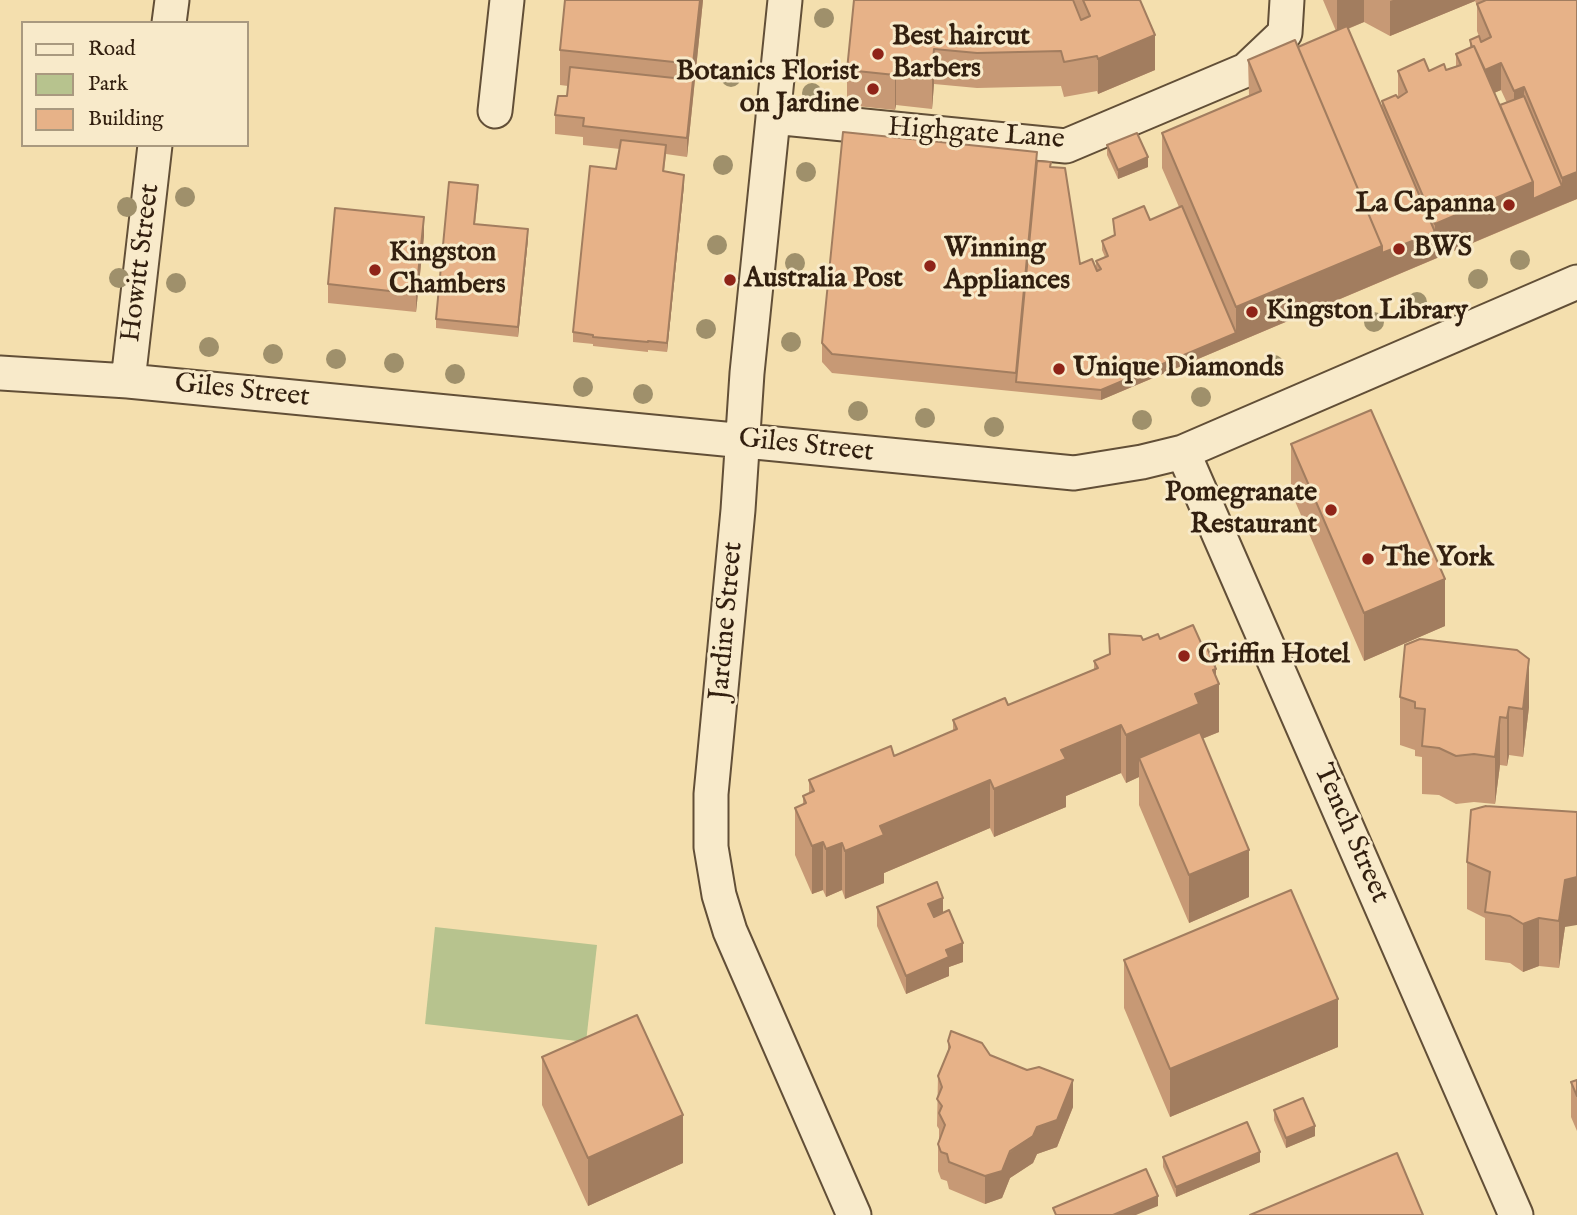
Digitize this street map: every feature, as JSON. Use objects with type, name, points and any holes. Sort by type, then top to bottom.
[{"type":"street","points":[[169,21],[172,0]]},
{"type":"street","points":[[495,111],[507,0]]},
{"type":"street","name":"Jardine Street","points":[[785,0],[711,794],[711,847],[719,895],[730,931],[854,1215]]},
{"type":"street","name":"Highgate Lane","points":[[773,117],[1066,146],[1245,70],[1285,33],[1287,0]]},
{"type":"street","name":"Howitt Street","points":[[128,381],[155,147]]},
{"type":"street","name":"Giles Street","points":[[0,373],[128,381],[1074,473],[1183,452],[1577,282]]},
{"type":"street","name":"Tench Street","points":[[1183,452],[1516,1215]]},
{"type":"green space","points":[[435,927],[597,945],[586,1042],[425,1024]]},
{"type":"building","points":[[565,0],[700,0],[693,64],[560,50]]},
{"type":"building","points":[[854,0],[1073,0],[1081,20],[1090,16],[1083,0],[1140,0],[1155,35],[1098,59],[1097,56],[1064,62],[1061,51],[977,53],[934,49],[932,74],[896,70],[895,75],[847,70]]},
{"type":"building","points":[[1486,0],[1577,0],[1577,172],[1562,178],[1524,87],[1514,91],[1501,63],[1485,70],[1474,46],[1472,47],[1470,40],[1479,36],[1481,42],[1491,37],[1477,4]]},
{"type":"building","points":[[1347,26],[1435,232],[1382,253],[1382,246],[1298,47]]},
{"type":"building","points":[[1295,40],[1382,246],[1236,307],[1162,133],[1261,91],[1248,60]]},
{"type":"building","points":[[1474,46],[1533,182],[1435,224],[1382,101],[1396,95],[1398,98],[1407,92],[1398,71],[1424,59],[1429,71],[1444,64],[1446,70],[1461,65],[1456,54]]},
{"type":"building","points":[[570,67],[693,80],[687,138],[583,126],[584,118],[555,115],[558,96],[567,96]]},
{"type":"building","points":[[1524,96],[1562,186],[1533,199],[1533,182],[1500,105]]},
{"type":"building","name":"Winning Appliances","points":[[843,132],[1037,152],[1016,373],[832,354],[822,343]]},
{"type":"building","points":[[1137,133],[1148,157],[1118,170],[1107,145]]},
{"type":"building","points":[[621,140],[666,145],[663,171],[684,175],[667,343],[593,337],[573,332],[590,166],[616,169]]},
{"type":"building","points":[[1037,161],[1051,162],[1050,167],[1065,168],[1080,264],[1092,259],[1097,271],[1101,269],[1096,261],[1108,256],[1102,241],[1115,235],[1113,219],[1144,206],[1150,220],[1182,206],[1236,333],[1101,390],[1016,382]]},
{"type":"building","points":[[449,182],[478,185],[474,224],[528,229],[518,327],[436,319]]},
{"type":"building","name":"Kingston Chambers","points":[[335,208],[424,217],[416,294],[328,284]]},
{"type":"building","points":[[1371,410],[1445,579],[1364,613],[1291,444]]},
{"type":"building","points":[[1193,625],[1202,645],[1205,643],[1219,684],[1195,694],[1199,704],[1126,735],[1121,725],[1061,750],[1066,759],[994,789],[990,780],[880,826],[884,835],[845,851],[842,843],[826,849],[823,842],[812,846],[795,808],[806,803],[803,796],[814,791],[809,780],[891,746],[894,756],[957,729],[953,720],[1005,698],[1008,705],[1098,668],[1094,661],[1110,654],[1109,634],[1141,636],[1143,640],[1158,634],[1160,639]]},
{"type":"building","points":[[1420,639],[1517,650],[1529,659],[1523,709],[1509,707],[1507,718],[1500,717],[1495,757],[1474,754],[1456,756],[1439,748],[1422,746],[1425,709],[1415,708],[1415,702],[1400,697],[1405,645]]},
{"type":"building","points":[[1200,732],[1249,850],[1189,875],[1139,758]]},
{"type":"building","points":[[1486,806],[1577,812],[1577,877],[1565,880],[1559,921],[1539,918],[1523,924],[1510,916],[1485,912],[1490,872],[1467,862],[1471,810]]},
{"type":"building","points":[[937,882],[943,898],[928,904],[934,917],[949,910],[963,943],[946,950],[949,957],[906,976],[877,907]]},
{"type":"building","points":[[1291,890],[1338,999],[1170,1069],[1124,960]]},
{"type":"building","points":[[637,1015],[683,1115],[588,1158],[542,1057]]},
{"type":"building","points":[[951,1031],[982,1043],[990,1055],[1027,1070],[1039,1067],[1073,1080],[1057,1120],[1037,1127],[1033,1136],[1010,1151],[1002,1171],[985,1176],[949,1162],[947,1154],[941,1152],[938,1144],[945,1125],[939,1113],[942,1106],[937,1099],[942,1087],[938,1076],[950,1047],[948,1041]]},
{"type":"building","points":[[1577,1080],[1577,1096],[1571,1082]]},
{"type":"building","points":[[1303,1098],[1315,1126],[1286,1138],[1274,1110]]},
{"type":"building","points":[[1247,1122],[1260,1152],[1176,1187],[1163,1157]]},
{"type":"building","points":[[1397,1153],[1423,1215],[1250,1215]]},
{"type":"building","points":[[1146,1169],[1158,1196],[1113,1215],[1056,1215],[1053,1208]]},
{"type":"place","name":"Best haircut Barbers","points":[[878,54]]},
{"type":"place","name":"Botanics Florist on Jardine","points":[[873,89]]},
{"type":"place","name":"La Capanna","points":[[1509,205]]},
{"type":"place","name":"BWS","points":[[1399,249]]},
{"type":"place","name":"Winning Appliances","points":[[930,266]]},
{"type":"place","name":"Kingston Chambers","points":[[375,270]]},
{"type":"place","name":"Australia Post","points":[[730,280]]},
{"type":"place","name":"Kingston Library","points":[[1252,312]]},
{"type":"place","name":"Unique Diamonds","points":[[1059,369]]},
{"type":"place","name":"Pomegranate Restaurant","points":[[1331,510]]},
{"type":"place","name":"The York","points":[[1368,559]]},
{"type":"place","name":"Griffin Hotel","points":[[1184,656]]}]
